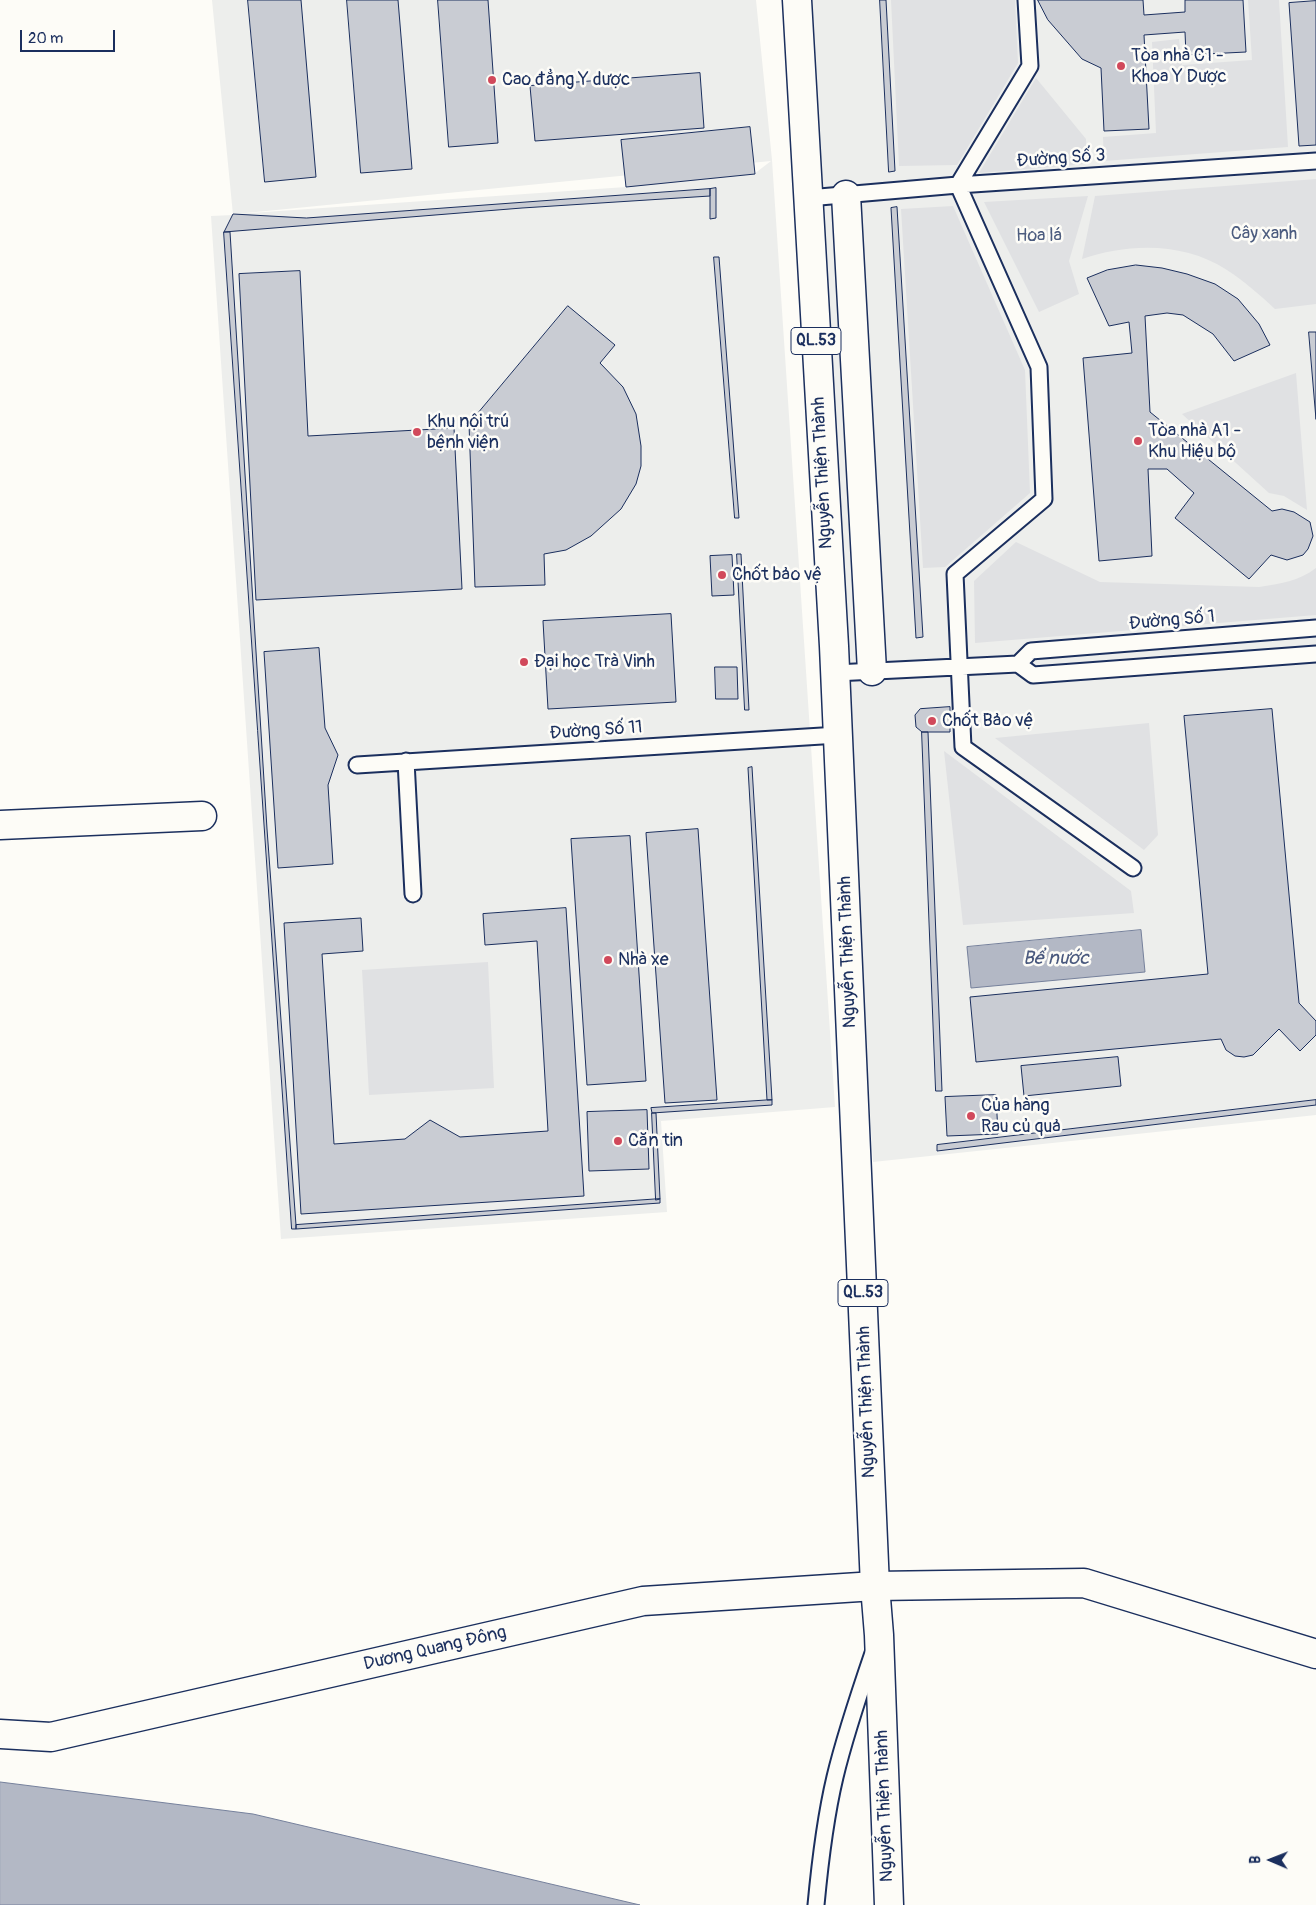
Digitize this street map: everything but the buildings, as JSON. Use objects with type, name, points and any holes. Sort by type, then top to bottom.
[{"type":"main road","name":"Nguyễn Thiện Thành","points":[[797,0],[838,735],[875,1586],[879,1635],[889,1905]]},
{"type":"main road","points":[[846,195],[872,671]]},
{"type":"main road","points":[[0,825],[202,816]]},
{"type":"main road","name":"Dương Quang Đông","points":[[0,1734],[51,1737],[643,1601],[875,1586],[1084,1583],[1316,1654]]},
{"type":"lane","points":[[1026,0],[1030,66],[958,185],[1039,367],[1044,499],[955,574],[963,747],[1133,868]]},
{"type":"lane","name":"Đường Số 3","points":[[808,198],[958,185],[1316,161]]},
{"type":"lane","name":"Đường Số 1","points":[[1018,664],[1031,651],[1316,628]]},
{"type":"lane","points":[[835,673],[1018,664],[1033,675],[1316,654]]},
{"type":"lane","name":"Đường Số 11","points":[[357,765],[838,735]]},
{"type":"lane","points":[[406,761],[413,894]]},
{"type":"lane","points":[[816,1905],[820,1860],[835,1778],[852,1715],[879,1635]]},
{"type":"shaded area","name":"Đại học Trà Vinh","points":[[212,0],[756,0],[772,160],[835,1107],[661,1121],[667,1212],[281,1239],[211,216],[233,215]],"holes":[[[771,161],[754,174],[626,187],[236,214]]]},
{"type":"shaded area","points":[[804,0],[1316,0],[1316,1115],[873,1162]]},
{"type":"green space","points":[[891,0],[1015,0],[1018,63],[957,165],[899,166]]},
{"type":"green space","points":[[1248,0],[1279,0],[1288,147],[1104,161],[1103,137],[1156,133],[1152,42],[1179,39],[1182,65],[1252,60]]},
{"type":"green space","points":[[1036,78],[1086,139],[1087,164],[979,173]]},
{"type":"green space","name":"Cây xanh","points":[[1316,179],[1316,304],[1275,309],[1252,288],[1227,270],[1193,254],[1175,250],[1137,248],[1118,250],[1082,259],[1095,196]]},
{"type":"green space","name":"Hoa lá","points":[[1088,196],[1069,261],[1079,294],[1039,312],[984,202]]},
{"type":"green space","points":[[953,206],[1025,370],[1030,493],[945,567],[923,568],[901,209]]},
{"type":"green space","points":[[1296,373],[1307,510],[1284,496],[1269,493],[1182,414]]},
{"type":"green space","points":[[1016,542],[1100,582],[1259,587],[1296,579],[1316,568],[1316,615],[975,643],[974,581]]},
{"type":"green space","points":[[1149,723],[1158,835],[1144,850],[995,738]]},
{"type":"green space","points":[[944,751],[1131,891],[1134,913],[963,925]]},
{"type":"green space","points":[[488,962],[494,1088],[369,1095],[362,970]]},
{"type":"water","name":"Bể nước","points":[[1141,930],[1145,972],[971,988],[967,947]]},
{"type":"water","points":[[0,1782],[253,1814],[640,1905],[0,1905]]},
{"type":"place","name":"Tòa nhà C1 - Khoa Y Dược","points":[[1121,66]]},
{"type":"place","name":"Cao đẳng Y dược","points":[[492,80]]},
{"type":"place","name":"Khu nội trú bệnh viện","points":[[417,432]]},
{"type":"place","name":"Tòa nhà A1 - Khu Hiệu bộ","points":[[1138,441]]},
{"type":"place","name":"Chốt bảo vệ","points":[[722,575]]},
{"type":"place","name":"Đại học Trà Vinh","points":[[524,662]]},
{"type":"place","name":"Chốt Bảo vệ","points":[[932,721]]},
{"type":"place","name":"Nhà xe","points":[[608,960]]},
{"type":"place","name":"Của hàng Rau củ quả","points":[[971,1116]]},
{"type":"place","name":"Căn tin","points":[[618,1141]]}]
